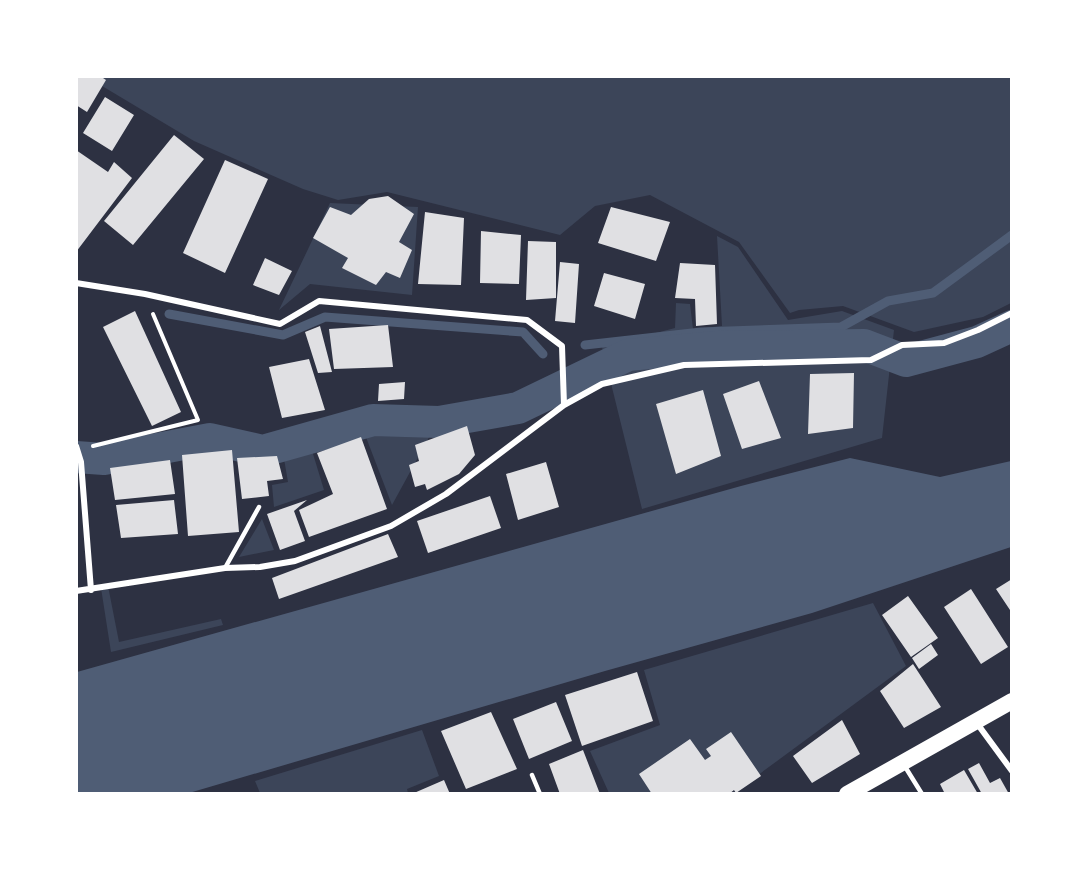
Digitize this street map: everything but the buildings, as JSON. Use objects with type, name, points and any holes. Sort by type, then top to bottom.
[{"type":"highway","points":[[847,794],[1011,701]]},
{"type":"street","points":[[76,283],[145,294],[280,324],[319,301],[527,320],[562,346],[564,405]]},
{"type":"street","points":[[76,591],[225,568],[260,567],[295,561],[391,526],[446,494],[564,405],[602,384],[684,365],[871,360],[902,345],[944,343],[978,330],[1011,313]]},
{"type":"street","points":[[77,448],[81,462],[91,590]]},
{"type":"street","points":[[976,721],[1011,771]]},
{"type":"lane","points":[[225,568],[259,507]]},
{"type":"lane","points":[[903,762],[922,794]]},
{"type":"lane","points":[[532,775],[540,794]]},
{"type":"path","points":[[77,448],[198,420],[145,294]]},
{"type":"shaded area","points":[[87,77],[1011,77],[1011,303],[983,317],[914,332],[843,306],[790,313],[739,242],[650,195],[595,206],[560,235],[387,192],[338,200],[303,189],[194,141]]},
{"type":"shaded area","points":[[330,203],[418,207],[412,295],[310,284],[279,310]]},
{"type":"shaded area","points":[[717,236],[738,247],[788,320],[842,311],[894,330],[882,438],[642,509],[602,347],[675,328],[676,303],[690,304],[693,329],[722,326]]},
{"type":"shaded area","points":[[433,430],[392,505],[364,432]]},
{"type":"shaded area","points":[[144,440],[146,447],[105,456],[90,455]]},
{"type":"shaded area","points":[[310,444],[324,490],[274,507],[272,485],[288,482],[283,453]]},
{"type":"shaded area","points":[[850,458],[940,477],[1011,461],[1011,547],[812,613],[189,793],[77,793],[77,672],[741,486]]},
{"type":"shaded area","points":[[262,519],[274,550],[239,557]]},
{"type":"shaded area","points":[[108,586],[119,642],[221,619],[223,625],[111,652],[101,588]]},
{"type":"shaded area","points":[[873,603],[906,666],[735,792],[721,764],[668,793],[609,793],[590,751],[660,725],[644,670]]},
{"type":"shaded area","points":[[422,730],[439,776],[407,789],[408,793],[260,793],[255,781]]},
{"type":"waterway","points":[[585,345],[701,332],[841,327],[888,301],[933,293],[1012,235]]},
{"type":"waterway","points":[[169,314],[283,335],[325,317],[523,332],[543,354]]},
{"type":"waterway","points":[[76,457],[104,459],[210,439],[263,451],[373,420],[439,422],[518,408],[628,355],[716,347],[864,345],[906,361],[977,342],[1012,326]]}]
